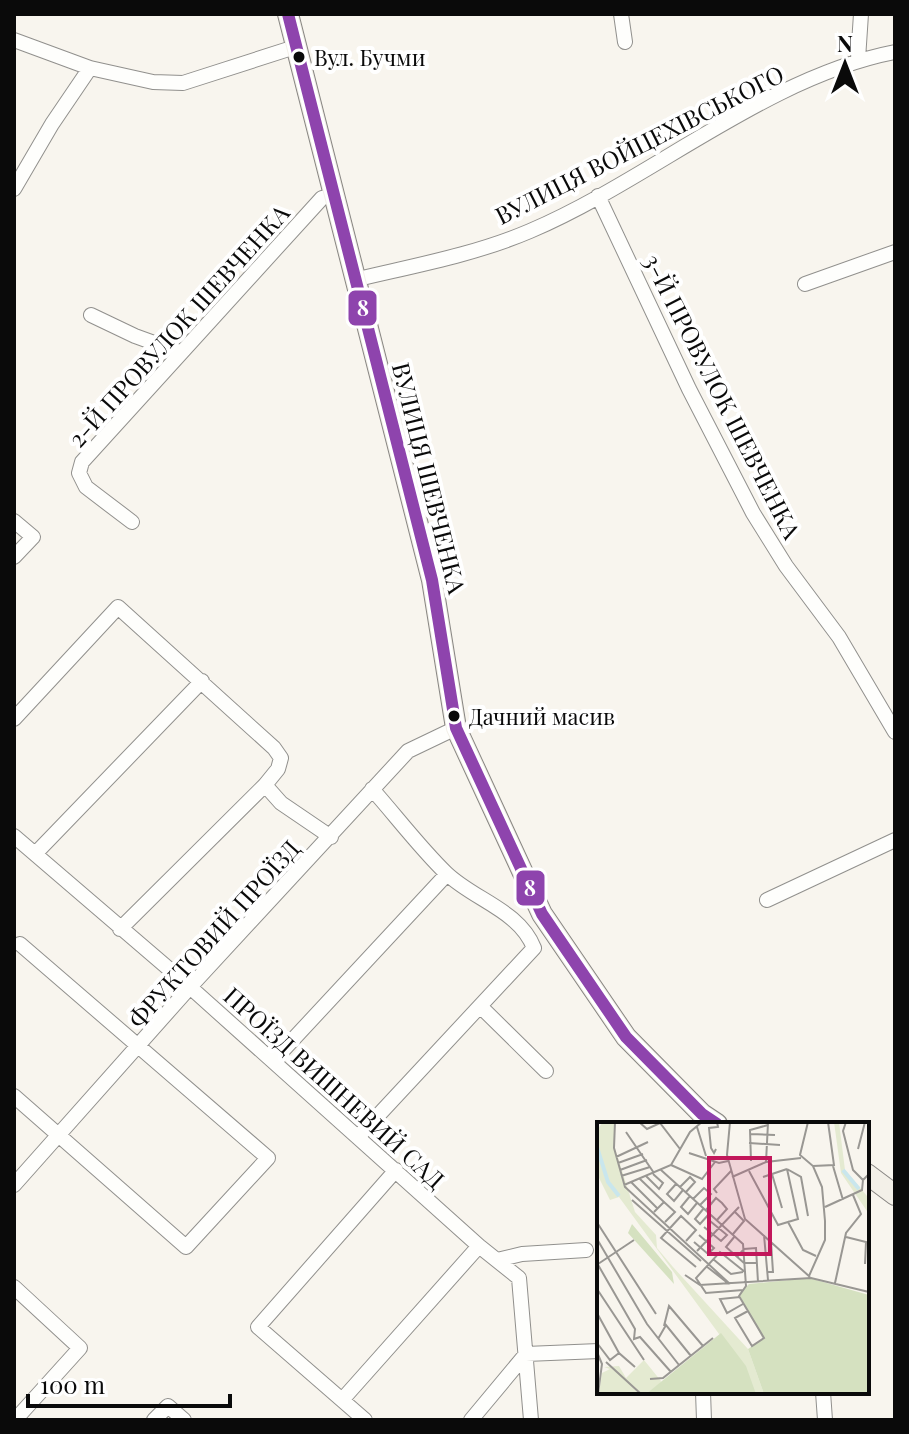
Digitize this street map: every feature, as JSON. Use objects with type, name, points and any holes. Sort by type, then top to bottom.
[{"type":"street","name":"ВУЛИЦЯ ШЕВЧЕНКА","points":[[288,14],[432,580],[456,728],[542,914],[626,1037],[702,1114],[714,1122]]},
{"type":"street","points":[[621,14],[625,42]]},
{"type":"street","points":[[858,59],[861,14]]},
{"type":"street","points":[[14,40],[90,68],[153,82],[183,83],[295,47]]},
{"type":"street","name":"ВУЛИЦЯ ВОЙЦЕХІВСЬКОГО","points":[[354,280],[472,251],[530,231],[781,94],[858,59],[895,52]]},
{"type":"street","points":[[14,189],[90,68]]},
{"type":"street","name":"2-Й ПРОВУЛОК ШЕВЧЕНКА","points":[[132,522],[86,487],[79,473],[82,462],[322,198],[334,195]]},
{"type":"street","name":"3-Й ПРОВУЛОК ШЕВЧЕНКА","points":[[598,196],[689,389],[753,513],[786,566],[839,637],[895,732]]},
{"type":"street","points":[[805,284],[895,252]]},
{"type":"street","points":[[91,315],[179,352]]},
{"type":"street","points":[[14,521],[33,537],[14,557]]},
{"type":"street","points":[[14,719],[118,607],[202,681],[281,758],[278,769],[265,785],[120,929]]},
{"type":"street","points":[[35,854],[202,681]]},
{"type":"street","name":"ФРУКТОВИЙ ПРОЇЗД","points":[[14,1185],[190,987],[408,751],[456,728]]},
{"type":"street","points":[[265,785],[281,803],[331,837]]},
{"type":"street","points":[[359,1136],[534,948],[528,934],[504,913],[447,874],[372,789]]},
{"type":"street","name":"ПРОЇЗД ВИШНЕВИЙ САД","points":[[14,836],[519,1278],[531,1420]]},
{"type":"street","points":[[767,900],[895,840]]},
{"type":"street","points":[[273,1061],[447,874]]},
{"type":"street","points":[[14,1096],[186,1247],[268,1158],[20,944]]},
{"type":"street","points":[[480,1006],[546,1071]]},
{"type":"street","points":[[365,1420],[258,1327],[396,1170]]},
{"type":"street","points":[[869,1176],[895,1195]]},
{"type":"street","points":[[342,1400],[479,1246]]},
{"type":"street","points":[[497,1260],[522,1254],[586,1250]]},
{"type":"street","points":[[14,1287],[80,1348],[15,1420]]},
{"type":"street","points":[[471,1420],[526,1354],[597,1351]]},
{"type":"street","points":[[703,1394],[704,1420]]},
{"type":"street","points":[[823,1394],[825,1420]]},
{"type":"street","points":[[154,1420],[168,1406],[184,1420]]},
{"type":"transit line","name":"8","points":[[288,14],[432,580],[456,728],[542,914],[626,1037],[702,1114],[714,1122]]},
{"type":"place","name":"Вул. Бучми","points":[[299,57]]},
{"type":"place","name":"Дачний масив","points":[[454,716]]}]
